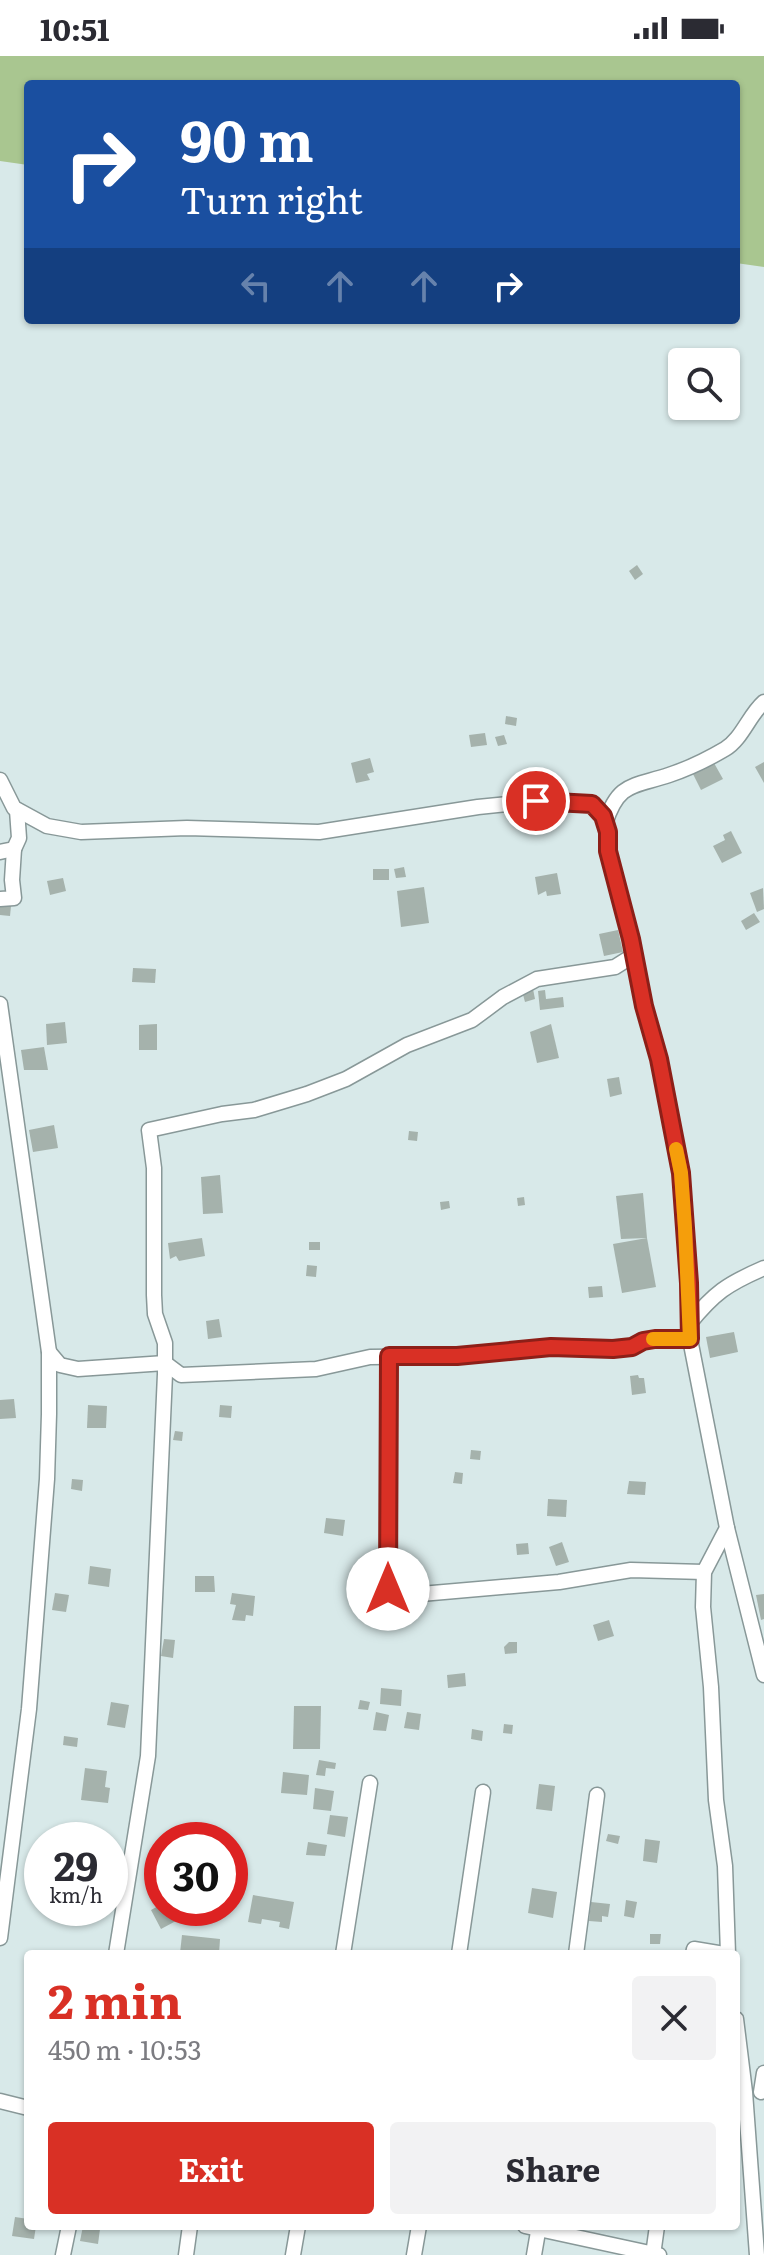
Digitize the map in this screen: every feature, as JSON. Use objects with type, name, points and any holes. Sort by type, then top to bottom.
[{"type":"street","points":[[605,824],[610,807],[623,790],[669,775],[728,748],[764,702]]},
{"type":"street","points":[[0,780],[17,810],[19,838],[7,850],[14,898],[0,899]]},
{"type":"street","points":[[17,810],[47,826],[81,832],[187,828],[319,832],[536,801],[592,804],[603,816],[608,851],[659,1059],[681,1173],[690,1332],[727,1528],[764,1675]]},
{"type":"street","points":[[117,1950],[148,1756],[165,1363],[165,1343],[155,1314],[154,1168],[149,1130],[254,1110],[307,1094],[346,1079],[407,1045],[472,1020],[503,997],[537,979],[615,967],[634,955]]},
{"type":"street","points":[[0,1004],[6,1084],[49,1352],[47,1479],[38,1612],[0,1938]]},
{"type":"street","points":[[164,1387],[181,1375],[316,1369],[370,1357],[457,1356],[551,1347],[632,1347],[643,1341],[690,1332],[711,1297],[764,1268]]},
{"type":"street","points":[[49,1352],[60,1365],[78,1369],[165,1363],[181,1375]]},
{"type":"street","points":[[389,1356],[388,1589],[398,1595],[421,1594],[559,1582],[631,1570],[704,1572]]},
{"type":"street","points":[[726,1950],[725,1866],[716,1800],[711,1687],[703,1607],[704,1572],[727,1528]]},
{"type":"street","points":[[344,1950],[370,1783]]},
{"type":"street","points":[[460,1950],[483,1792]]},
{"type":"street","points":[[577,1950],[597,1795]]},
{"type":"street","points":[[740,2051],[757,2255]]},
{"type":"street","points":[[745,2092],[762,2092],[764,2073]]},
{"type":"street","points":[[0,2101],[24,2107]]},
{"type":"street","points":[[63,2255],[68,2230]]},
{"type":"street","points":[[186,2255],[189,2230]]},
{"type":"street","points":[[293,2255],[297,2230]]},
{"type":"street","points":[[414,2255],[418,2230]]},
{"type":"street","points":[[534,2230],[534,2255]]},
{"type":"street","points":[[547,2230],[655,2255],[657,2230]]},
{"type":"green space","points":[[0,56],[764,56],[764,267],[740,264],[740,80],[24,80],[24,164],[0,161]]},
{"type":"building","points":[[637,565],[643,574],[635,580],[629,571]]},
{"type":"building","points":[[506,716],[517,718],[516,726],[505,724]]},
{"type":"building","points":[[485,733],[487,745],[471,747],[469,735]]},
{"type":"building","points":[[504,735],[507,744],[498,746],[495,737]]},
{"type":"building","points":[[370,758],[374,772],[367,774],[370,780],[356,783],[351,763]]},
{"type":"building","points":[[764,762],[764,783],[755,767]]},
{"type":"building","points":[[714,763],[723,779],[701,790],[693,774]]},
{"type":"building","points":[[514,780],[521,781],[519,791],[512,790]]},
{"type":"building","points":[[731,831],[742,853],[722,863],[713,846],[725,840],[723,835]]},
{"type":"building","points":[[404,867],[406,877],[396,878],[394,869]]},
{"type":"building","points":[[373,869],[389,869],[389,880],[373,880]]},
{"type":"building","points":[[557,873],[561,894],[547,896],[546,891],[538,895],[535,877]]},
{"type":"building","points":[[63,878],[66,891],[50,895],[47,881]]},
{"type":"building","points":[[424,887],[429,923],[401,927],[397,891]]},
{"type":"building","points":[[763,888],[764,909],[757,912],[750,893]]},
{"type":"building","points":[[0,905],[11,906],[10,916],[0,915]]},
{"type":"building","points":[[754,913],[760,922],[746,930],[741,921]]},
{"type":"building","points":[[618,930],[623,952],[604,956],[599,934]]},
{"type":"building","points":[[133,968],[156,969],[155,983],[132,982]]},
{"type":"building","points":[[533,989],[535,999],[525,1002],[522,991]]},
{"type":"building","points":[[545,990],[546,999],[563,997],[564,1007],[540,1010],[538,991]]},
{"type":"building","points":[[65,1022],[67,1043],[47,1045],[46,1024]]},
{"type":"building","points":[[157,1024],[157,1050],[139,1050],[139,1025]]},
{"type":"building","points":[[551,1024],[559,1058],[537,1063],[530,1032]]},
{"type":"building","points":[[44,1047],[48,1070],[24,1070],[21,1050]]},
{"type":"building","points":[[619,1077],[622,1094],[610,1097],[607,1079]]},
{"type":"building","points":[[54,1125],[58,1148],[33,1152],[29,1130]]},
{"type":"building","points":[[409,1131],[418,1132],[417,1141],[408,1140]]},
{"type":"building","points":[[220,1175],[223,1213],[203,1214],[201,1177]]},
{"type":"building","points":[[643,1193],[647,1238],[621,1239],[616,1196]]},
{"type":"building","points":[[524,1197],[525,1205],[518,1206],[517,1198]]},
{"type":"building","points":[[449,1201],[450,1208],[441,1210],[440,1202]]},
{"type":"building","points":[[202,1238],[205,1256],[179,1261],[176,1256],[170,1259],[168,1243]]},
{"type":"building","points":[[647,1238],[656,1287],[622,1293],[613,1244]]},
{"type":"building","points":[[309,1242],[320,1242],[320,1250],[309,1250]]},
{"type":"building","points":[[307,1265],[317,1266],[316,1277],[306,1276]]},
{"type":"building","points":[[602,1286],[603,1297],[589,1298],[588,1287]]},
{"type":"building","points":[[219,1319],[222,1337],[208,1339],[206,1321]]},
{"type":"building","points":[[734,1332],[738,1352],[710,1358],[706,1337]]},
{"type":"building","points":[[630,1376],[644,1378],[646,1393],[632,1395]]},
{"type":"building","points":[[14,1399],[16,1418],[0,1419],[0,1400]]},
{"type":"building","points":[[88,1405],[107,1406],[106,1428],[87,1428]]},
{"type":"building","points":[[220,1405],[232,1406],[231,1418],[219,1417]]},
{"type":"building","points":[[175,1431],[183,1432],[182,1441],[173,1440]]},
{"type":"building","points":[[471,1450],[481,1451],[480,1460],[470,1459]]},
{"type":"building","points":[[455,1472],[463,1473],[462,1484],[453,1483]]},
{"type":"building","points":[[72,1479],[83,1480],[82,1491],[71,1489]]},
{"type":"building","points":[[629,1481],[646,1482],[645,1495],[627,1494]]},
{"type":"building","points":[[548,1499],[567,1500],[566,1517],[547,1516]]},
{"type":"building","points":[[326,1518],[345,1520],[343,1536],[324,1533]]},
{"type":"building","points":[[562,1542],[569,1562],[556,1566],[549,1547]]},
{"type":"building","points":[[528,1543],[529,1554],[517,1555],[516,1544]]},
{"type":"building","points":[[90,1566],[111,1569],[109,1587],[88,1584]]},
{"type":"building","points":[[356,1569],[368,1570],[367,1582],[354,1580]]},
{"type":"building","points":[[195,1576],[214,1576],[215,1592],[195,1592]]},
{"type":"building","points":[[55,1593],[69,1595],[66,1612],[52,1610]]},
{"type":"building","points":[[232,1593],[255,1596],[253,1616],[246,1615],[245,1621],[232,1620],[236,1605],[230,1604]]},
{"type":"building","points":[[764,1594],[764,1619],[761,1620],[756,1595]]},
{"type":"building","points":[[609,1620],[614,1636],[598,1641],[593,1625]]},
{"type":"building","points":[[164,1639],[175,1640],[173,1658],[161,1656]]},
{"type":"building","points":[[509,1642],[517,1642],[517,1653],[505,1654],[504,1647]]},
{"type":"building","points":[[465,1673],[466,1686],[448,1688],[447,1675]]},
{"type":"building","points":[[381,1688],[402,1690],[401,1706],[380,1704]]},
{"type":"building","points":[[360,1700],[370,1702],[368,1710],[358,1709]]},
{"type":"building","points":[[111,1702],[129,1705],[125,1728],[107,1725]]},
{"type":"building","points":[[294,1706],[321,1706],[320,1749],[293,1749]]},
{"type":"building","points":[[376,1712],[389,1715],[386,1731],[373,1730]]},
{"type":"building","points":[[407,1712],[421,1714],[419,1730],[404,1728]]},
{"type":"building","points":[[504,1724],[513,1725],[512,1734],[503,1733]]},
{"type":"building","points":[[472,1729],[483,1731],[482,1741],[471,1739]]},
{"type":"building","points":[[64,1736],[78,1738],[77,1747],[63,1745]]},
{"type":"building","points":[[319,1760],[336,1763],[335,1769],[326,1768],[325,1776],[316,1775]]},
{"type":"building","points":[[85,1768],[107,1771],[105,1787],[110,1788],[108,1803],[81,1800]]},
{"type":"building","points":[[283,1772],[309,1775],[307,1795],[281,1793]]},
{"type":"building","points":[[539,1784],[555,1786],[552,1811],[536,1809]]},
{"type":"building","points":[[315,1788],[334,1791],[331,1811],[313,1809]]},
{"type":"building","points":[[330,1815],[348,1817],[345,1837],[327,1834]]},
{"type":"building","points":[[608,1834],[620,1836],[618,1844],[606,1841]]},
{"type":"building","points":[[645,1839],[660,1841],[657,1863],[643,1861]]},
{"type":"building","points":[[308,1842],[327,1845],[325,1856],[306,1855]]},
{"type":"building","points":[[532,1888],[557,1892],[553,1918],[528,1913]]},
{"type":"building","points":[[253,1895],[294,1902],[289,1929],[279,1927],[280,1922],[262,1919],[261,1924],[248,1922]]},
{"type":"building","points":[[626,1900],[637,1902],[634,1918],[624,1916]]},
{"type":"building","points":[[591,1902],[610,1904],[608,1917],[602,1916],[602,1922],[589,1921]]},
{"type":"building","points":[[650,1934],[661,1934],[660,1944],[650,1944]]},
{"type":"building","points":[[182,1935],[220,1939],[219,1950],[180,1950]]},
{"type":"building","points":[[15,2217],[24,2218],[24,2230],[35,2230],[34,2239],[12,2236]]},
{"type":"building","points":[[82,2230],[100,2230],[98,2244],[80,2241]]},
{"type":"slow traffic","points":[[653,1339],[690,1339],[681,1173],[676,1149]]},
{"type":"route","points":[[388,1589],[389,1356],[457,1356],[519,1348],[613,1349],[632,1347],[655,1339],[690,1339],[681,1173],[659,1059],[608,851],[608,832],[603,816],[592,804],[536,801]]}]
